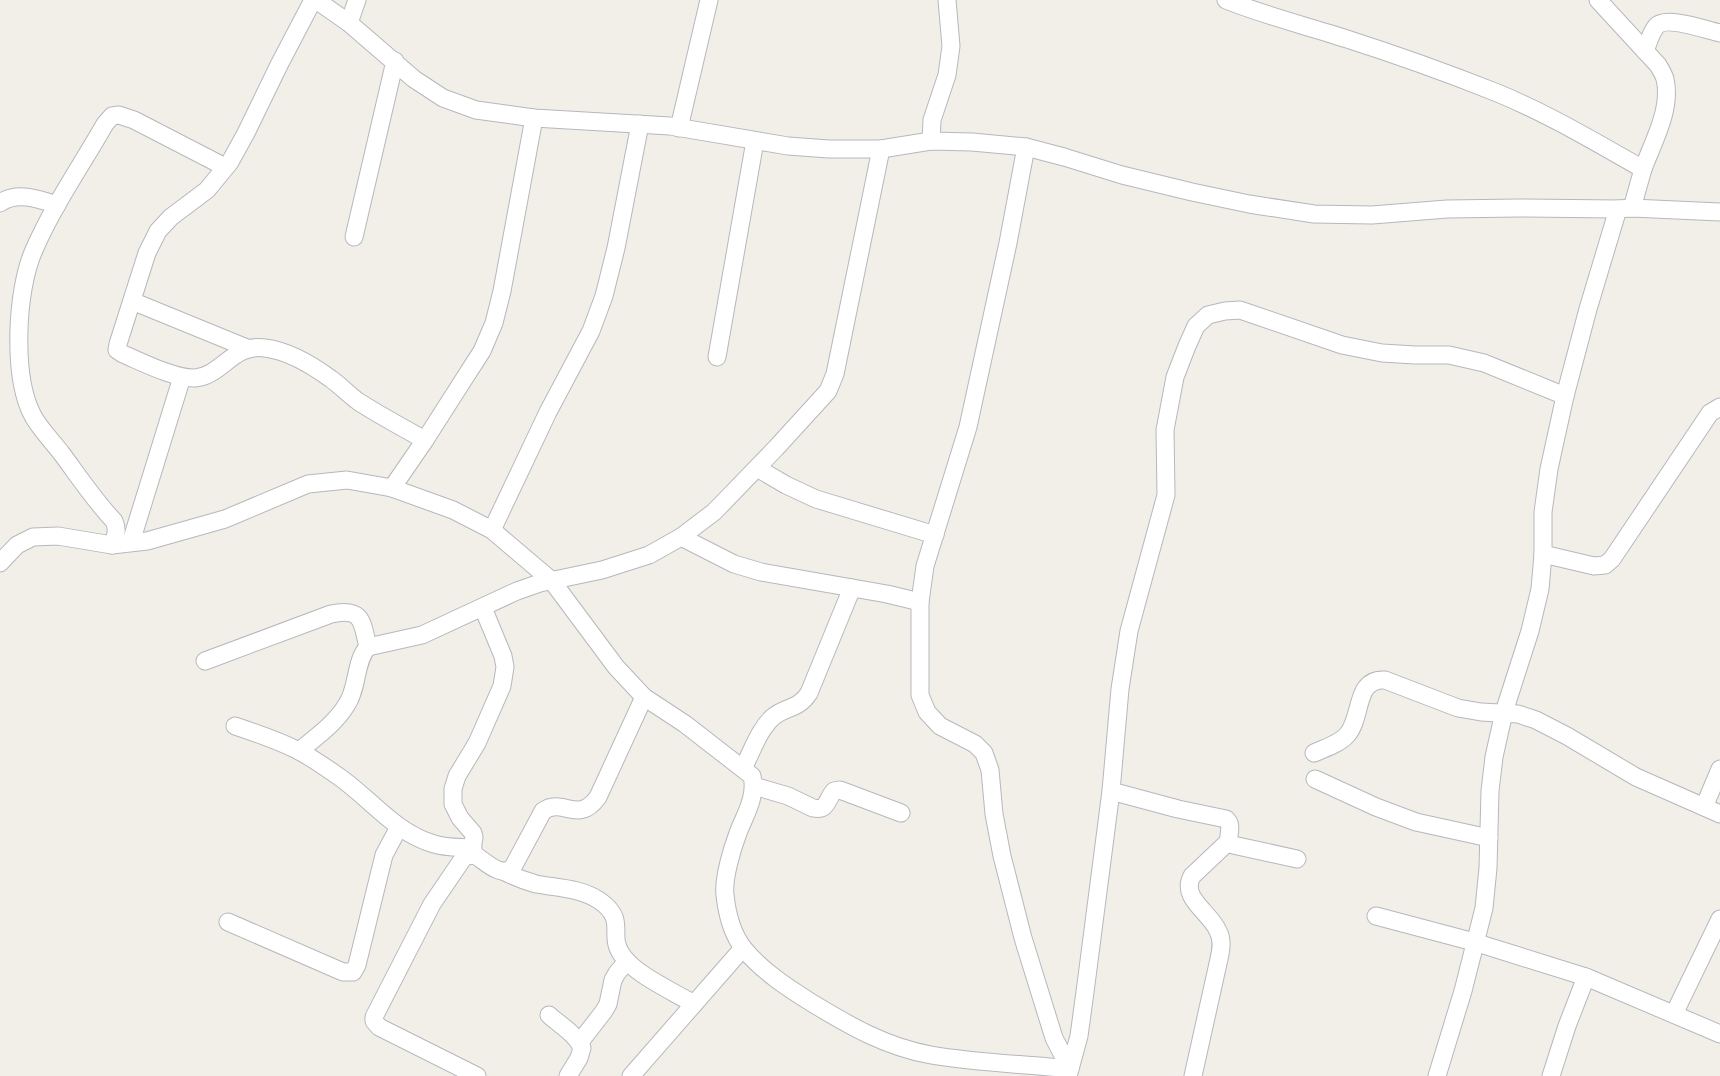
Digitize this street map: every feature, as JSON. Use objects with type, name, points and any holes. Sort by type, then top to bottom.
[{"type":"street","points":[[313,0],[246,133],[225,167],[207,190],[171,218],[158,231],[147,253],[117,350],[123,354],[182,377],[195,378],[206,376],[231,357],[248,348],[264,347],[305,362],[331,379],[358,401],[425,440]]},
{"type":"street","points":[[316,0],[349,22],[414,79],[443,98],[476,110],[534,118],[640,124],[679,128],[788,146],[829,149],[881,149],[931,141],[972,142],[1026,147],[1122,175],[1192,192],[1249,204],[1314,214],[1372,215],[1447,210],[1519,208],[1625,208],[1720,212]]},
{"type":"street","points":[[349,22],[357,0]]},
{"type":"street","points":[[679,128],[708,0]]},
{"type":"street","points":[[931,141],[932,120],[947,75],[951,46],[947,0]]},
{"type":"street","points":[[1226,0],[1251,10],[1348,39],[1496,92],[1552,119],[1643,169]]},
{"type":"street","points":[[1437,1076],[1484,908],[1489,838],[1490,792],[1494,757],[1504,712],[1530,630],[1540,590],[1543,554],[1544,505],[1549,469],[1565,396],[1588,309],[1625,208],[1643,169],[1664,112],[1667,94],[1665,78],[1658,65],[1598,0]]},
{"type":"street","points":[[1645,51],[1655,27],[1665,21],[1720,33]]},
{"type":"street","points":[[354,237],[395,61]]},
{"type":"street","points":[[112,545],[117,534],[117,527],[114,521],[33,416],[24,393],[20,362],[20,314],[24,278],[33,251],[105,124],[112,116],[120,115],[134,120],[225,167]]},
{"type":"street","points":[[392,488],[425,440],[482,351],[494,323],[502,291],[534,118]]},
{"type":"street","points":[[492,530],[548,412],[591,331],[604,296],[616,248],[640,124]]},
{"type":"street","points":[[717,356],[755,141]]},
{"type":"street","points":[[1026,147],[1008,243],[968,427],[925,566],[920,602],[920,695],[927,712],[940,726],[975,744],[984,753],[990,770],[994,814],[1002,856],[1023,938],[1054,1038],[1069,1072]]},
{"type":"street","points":[[299,751],[333,723],[348,704],[356,682],[363,652],[368,647],[422,635],[517,591],[540,583],[602,570],[649,555],[681,537],[714,512],[757,468],[828,391],[835,374],[881,149]]},
{"type":"street","points":[[0,203],[4,200],[23,196],[58,205]]},
{"type":"street","points":[[132,301],[248,348]]},
{"type":"street","points":[[1069,1072],[1079,1036],[1111,791],[1120,689],[1129,631],[1166,495],[1165,430],[1175,378],[1196,326],[1208,315],[1225,311],[1240,310],[1342,345],[1382,353],[1449,355],[1484,363],[1565,396]]},
{"type":"street","points":[[131,542],[182,377]]},
{"type":"street","points":[[1543,554],[1594,566],[1605,565],[1612,559],[1710,413],[1720,407]]},
{"type":"street","points":[[757,468],[786,485],[816,499],[935,535]]},
{"type":"street","points":[[0,563],[17,545],[33,537],[58,536],[112,545],[147,541],[225,519],[308,484],[347,480],[392,488],[453,510],[492,530],[552,581],[616,667],[644,697],[685,724],[752,776],[754,786],[753,795],[729,862],[724,893],[728,918],[743,948],[763,968],[794,992],[852,1027],[886,1043],[930,1054],[1069,1072]]},
{"type":"street","points":[[681,537],[734,564],[761,572],[920,602]]},
{"type":"street","points":[[743,768],[764,729],[774,717],[803,702],[809,694],[852,588]]},
{"type":"street","points":[[477,1076],[379,1027],[374,1021],[413,939],[432,904],[464,857],[472,851],[474,837],[473,833],[460,818],[453,804],[453,789],[458,776],[477,743],[502,686],[506,667],[504,656],[483,608]]},
{"type":"street","points":[[205,661],[331,614],[348,611],[357,615],[362,623],[368,647]]},
{"type":"street","points":[[1314,753],[1338,743],[1346,736],[1354,724],[1363,691],[1368,683],[1376,679],[1385,680],[1458,708],[1481,712],[1504,712],[1518,714],[1536,720],[1636,777],[1720,814]]},
{"type":"street","points":[[505,872],[510,871],[513,867],[543,811],[548,807],[555,806],[581,810],[591,806],[598,797],[644,697]]},
{"type":"street","points":[[235,726],[275,740],[299,751],[339,777],[374,804],[399,828],[417,838],[434,844],[472,851],[505,872],[536,884],[562,887],[586,894],[601,902],[614,915],[617,921],[615,937],[617,945],[627,961],[640,972],[694,1004]]},
{"type":"street","points":[[1704,807],[1720,769]]},
{"type":"street","points":[[1315,779],[1376,807],[1416,822],[1489,838]]},
{"type":"street","points":[[754,786],[788,796],[813,808],[819,809],[824,807],[834,791],[840,790],[901,813]]},
{"type":"street","points":[[1111,791],[1178,809],[1226,819],[1229,822],[1229,841],[1192,876],[1189,882],[1189,891],[1192,898],[1216,926],[1219,932],[1221,945],[1220,959],[1192,1076]]},
{"type":"street","points":[[228,922],[343,972],[353,972],[357,965],[384,855],[399,828]]},
{"type":"street","points":[[1229,841],[1233,845],[1240,847],[1297,859]]},
{"type":"street","points":[[1376,916],[1474,942],[1586,977],[1720,1034]]},
{"type":"street","points":[[1674,1014],[1720,919]]},
{"type":"street","points":[[631,1076],[743,948]]},
{"type":"street","points":[[580,1042],[606,1008],[613,980],[617,972],[627,961]]},
{"type":"street","points":[[1551,1076],[1567,1026],[1586,977]]},
{"type":"street","points":[[549,1015],[580,1042],[582,1052],[568,1076]]}]
